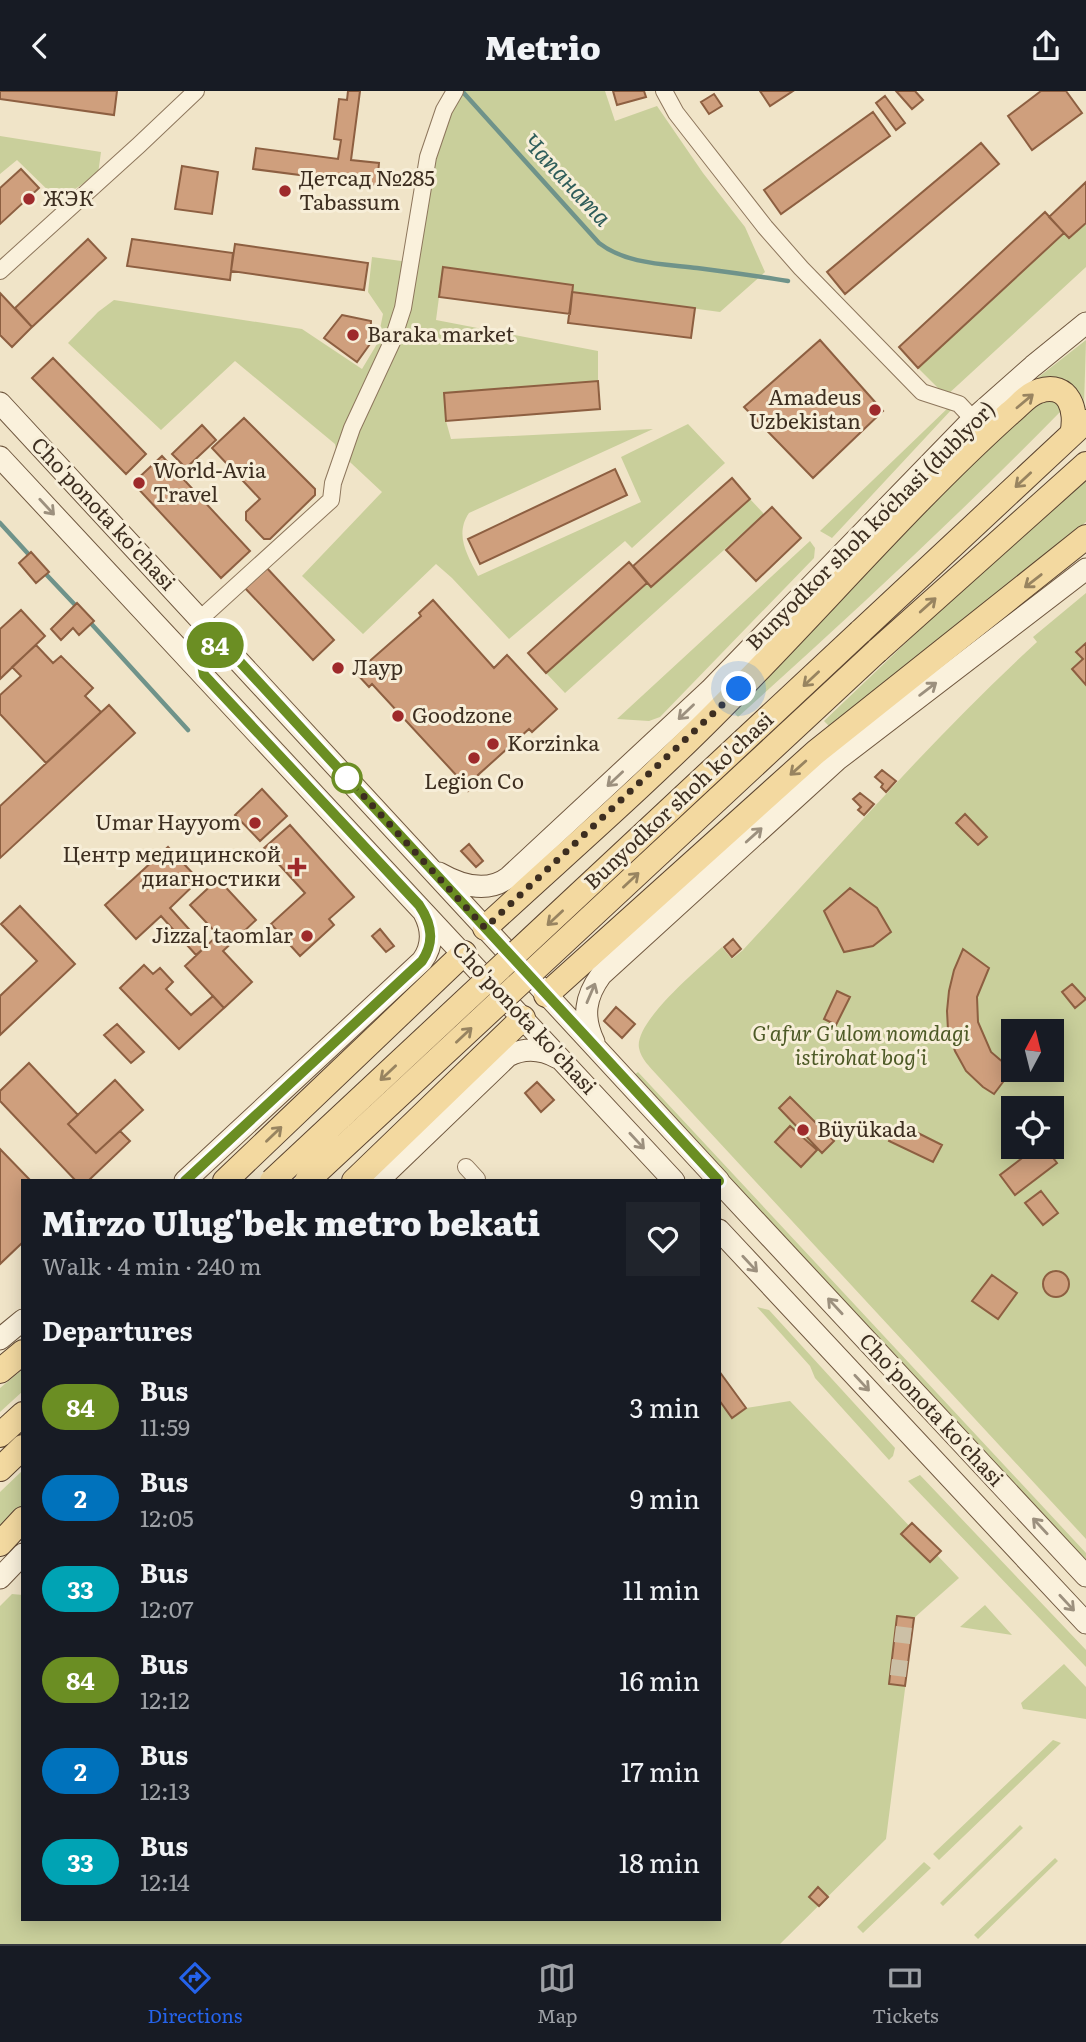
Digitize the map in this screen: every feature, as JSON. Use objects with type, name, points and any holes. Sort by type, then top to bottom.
[{"type":"main road","name":"Bunyodkor shoh koʻchasi (dublyor)","points":[[430,869],[452,880],[476,887],[491,886],[509,877],[710,690],[973,419],[1086,323]]},
{"type":"main road","points":[[485,928],[720,709],[967,451],[1025,400],[1041,390],[1052,389],[1072,403],[1079,427]]},
{"type":"main road","name":"Cho'ponota ko'chasi","points":[[0,403],[717,1179]]},
{"type":"main road","name":"Bunyodkor shoh ko'chasi","points":[[274,1179],[1079,427]]},
{"type":"main road","name":"Cho'ponota ko'chasi","points":[[0,457],[672,1179]]},
{"type":"main road","name":"Bunyodkor shoh ko'chasi","points":[[309,1179],[877,651],[1086,464]]},
{"type":"main road","points":[[68,529],[85,535],[95,531],[100,522],[100,511]]},
{"type":"main road","points":[[603,1056],[590,1034],[586,1013],[589,995],[601,975],[829,767],[887,709],[1086,537]]},
{"type":"main road","points":[[546,995],[816,752],[887,709],[1086,569]]},
{"type":"main road","points":[[204,675],[201,660],[205,649],[215,645],[229,650]]},
{"type":"main road","points":[[187,1179],[422,961],[428,952],[431,937],[428,919],[419,905]]},
{"type":"main road","points":[[227,1179],[464,953]]},
{"type":"main road","points":[[356,1179],[523,1017]]},
{"type":"main road","points":[[380,1179],[508,1056],[522,1051],[540,1051],[556,1056],[565,1063]]},
{"type":"main road","name":"Cho'ponota ko'chasi","points":[[721,1183],[1086,1576]]},
{"type":"main road","name":"Cho'ponota ko'chasi","points":[[721,1232],[1086,1623]]},
{"type":"main road","points":[[0,1339],[21,1322]]},
{"type":"main road","points":[[0,1371],[21,1354]]},
{"type":"main road","points":[[0,1435],[21,1416]]},
{"type":"main road","points":[[0,1469],[21,1449]]},
{"type":"main road","points":[[0,1543],[21,1522]]},
{"type":"main road","points":[[0,1578],[21,1556]]},
{"type":"street","points":[[0,271],[196,91]]},
{"type":"street","points":[[200,619],[331,500],[333,483],[355,421],[393,342],[402,308],[428,157],[444,110],[455,91]]},
{"type":"street","points":[[664,91],[676,113],[765,227],[801,268],[922,392],[958,404],[973,419]]},
{"type":"green space","points":[[461,91],[605,91],[615,121],[657,106],[703,173],[745,227],[765,272],[720,312],[572,292],[573,285],[443,267],[436,320],[598,351],[598,381],[444,393],[446,421],[451,439],[653,429],[469,513],[463,529],[464,545],[478,576],[641,502],[621,457],[688,424],[725,463],[632,548],[625,541],[509,639],[436,564],[363,634],[302,576],[382,492],[336,449],[335,444],[235,361],[161,430],[68,343],[98,312],[114,300],[302,329],[362,369],[377,344],[383,314],[368,292],[372,257],[416,263],[439,135]]},
{"type":"green space","points":[[0,136],[101,152],[98,174],[58,200],[17,160],[0,174]]},
{"type":"green space","points":[[1086,223],[1086,267],[946,396],[918,368],[1064,233],[1070,238]]},
{"type":"green space","points":[[1086,340],[1084,406],[1083,398],[1077,391],[1031,383]]},
{"type":"green space","points":[[1046,392],[1061,408],[1060,412],[901,567],[738,717],[729,707],[954,469]]},
{"type":"green space","points":[[951,405],[953,408],[832,538],[820,531]]},
{"type":"green space","points":[[1086,477],[1086,522],[1038,565],[829,726],[824,721],[980,572]]},
{"type":"green space","points":[[750,499],[764,514],[565,693],[546,673],[647,583],[652,586]]},
{"type":"green space","points":[[810,541],[815,548],[814,558],[660,717],[649,721],[617,719]]},
{"type":"green space","name":"G'afur G'ulom nomdagi istirohat bog'i","points":[[1086,593],[1086,1539],[657,1075],[639,1048],[640,1037],[647,1023],[671,994],[722,947],[732,959],[743,950],[923,754],[1037,642],[1033,637]]},
{"type":"green space","points":[[638,1072],[1086,1553],[1086,1561],[634,1075]]},
{"type":"green space","points":[[757,1307],[769,1310],[895,1448],[889,1460],[815,1378],[810,1366]]},
{"type":"green space","points":[[21,1371],[21,1393],[0,1412],[0,1388]]},
{"type":"green space","points":[[721,1384],[746,1408],[790,1401],[959,1578],[914,1618],[886,1839],[780,1944],[0,1944],[0,1606],[12,1594],[21,1595],[21,1921],[721,1921]]},
{"type":"green space","points":[[21,1472],[21,1509],[0,1532],[0,1492]]},
{"type":"green space","points":[[920,1475],[1086,1650],[1086,1667],[908,1481]]},
{"type":"green space","points":[[985,1605],[1012,1635],[960,1627]]},
{"type":"green space","points":[[1064,1664],[1086,1687],[1086,1719],[1023,1709],[1021,1703]]},
{"type":"green space","points":[[1053,1740],[1061,1743],[939,1860],[933,1854]]},
{"type":"green space","points":[[1020,1825],[1023,1828],[943,1906],[940,1903]]},
{"type":"green space","points":[[1055,1858],[1058,1861],[978,1939],[974,1935]]},
{"type":"green space","points":[[924,1862],[931,1868],[863,1933],[857,1927]]},
{"type":"building","points":[[0,91],[117,91],[114,115],[0,99]]},
{"type":"building","points":[[348,91],[360,91],[351,160],[379,163],[377,185],[253,169],[256,148],[338,159],[341,140],[334,139],[339,99],[347,100]]},
{"type":"building","points":[[613,91],[644,91],[646,97],[617,105]]},
{"type":"building","points":[[760,91],[793,91],[770,106]]},
{"type":"building","points":[[896,91],[915,91],[923,100],[912,109]]},
{"type":"building","points":[[1041,91],[1066,91],[1082,113],[1032,150],[1008,116]]},
{"type":"building","points":[[714,94],[722,106],[709,114],[701,102]]},
{"type":"building","points":[[885,96],[905,123],[896,130],[876,103]]},
{"type":"building","points":[[873,112],[890,136],[781,214],[764,190]]},
{"type":"building","points":[[981,143],[999,164],[845,294],[827,272]]},
{"type":"building","points":[[182,166],[218,172],[212,214],[175,209]]},
{"type":"building","points":[[21,169],[39,188],[0,224],[0,188]]},
{"type":"building","points":[[1086,182],[1086,223],[1069,238],[1049,217]]},
{"type":"building","points":[[1045,212],[1064,233],[918,368],[899,347]]},
{"type":"building","points":[[88,239],[106,258],[32,327],[15,308]]},
{"type":"building","points":[[132,239],[233,253],[230,280],[127,266]]},
{"type":"building","points":[[235,244],[368,263],[364,290],[231,271]]},
{"type":"building","points":[[443,267],[573,285],[570,314],[439,297]]},
{"type":"building","points":[[572,292],[695,308],[691,338],[568,323]]},
{"type":"building","points":[[0,293],[32,327],[12,347],[0,335]]},
{"type":"building","points":[[342,315],[371,321],[370,344],[357,362],[324,338]]},
{"type":"building","points":[[820,340],[883,411],[813,478],[744,407]]},
{"type":"building","points":[[53,358],[146,454],[126,474],[32,378]]},
{"type":"building","points":[[598,381],[600,409],[446,421],[444,393]]},
{"type":"building","points":[[244,418],[315,489],[315,495],[270,539],[264,539],[246,520],[246,512],[260,499],[212,448]]},
{"type":"building","points":[[202,425],[216,440],[186,468],[172,454]]},
{"type":"building","points":[[162,456],[250,551],[221,578],[133,483]]},
{"type":"building","points":[[615,469],[627,495],[480,564],[468,539]]},
{"type":"building","points":[[732,478],[750,499],[651,587],[633,566]]},
{"type":"building","points":[[772,507],[801,538],[756,581],[726,550]]},
{"type":"building","points":[[31,552],[49,572],[36,583],[19,563]]},
{"type":"building","points":[[629,562],[647,583],[546,673],[528,653]]},
{"type":"building","points":[[265,566],[334,640],[313,660],[243,586]]},
{"type":"building","points":[[433,600],[494,668],[507,655],[557,709],[532,732],[529,729],[478,775],[481,779],[468,791],[372,684],[369,687],[356,673],[421,616],[419,613]]},
{"type":"building","points":[[77,603],[94,621],[79,635],[73,628],[61,640],[51,629]]},
{"type":"building","points":[[21,610],[45,636],[0,679],[0,629]]},
{"type":"building","points":[[1086,643],[1086,685],[1072,669],[1083,659],[1076,652]]},
{"type":"building","points":[[36,645],[53,663],[61,656],[93,688],[85,696],[101,712],[46,763],[0,714],[0,695],[21,676],[12,667]]},
{"type":"building","points":[[109,705],[135,733],[0,858],[0,806]]},
{"type":"building","points":[[882,770],[896,781],[886,792],[881,787],[883,784],[875,777]]},
{"type":"building","points":[[262,789],[287,816],[260,841],[235,815]]},
{"type":"building","points":[[860,793],[874,804],[864,815],[858,810],[861,807],[853,799]]},
{"type":"building","points":[[965,814],[987,837],[978,845],[956,823]]},
{"type":"building","points":[[290,825],[354,897],[329,919],[334,925],[300,956],[271,924],[305,893],[264,848]]},
{"type":"building","points":[[469,844],[483,861],[476,867],[461,851]]},
{"type":"building","points":[[168,847],[199,880],[170,908],[205,947],[196,955],[161,916],[136,939],[105,905]]},
{"type":"building","points":[[218,879],[256,920],[223,951],[252,982],[224,1008],[185,966],[218,935],[190,905]]},
{"type":"building","points":[[850,888],[877,908],[891,932],[873,946],[844,952],[824,911]]},
{"type":"building","points":[[20,906],[75,964],[0,1035],[0,996],[37,961],[1,924]]},
{"type":"building","points":[[380,929],[394,946],[386,952],[372,936]]},
{"type":"building","points":[[733,939],[741,949],[732,957],[724,947]]},
{"type":"building","points":[[963,949],[989,968],[977,997],[978,1022],[991,1052],[1001,1061],[1003,1082],[994,1094],[966,1071],[948,1030],[949,991]]},
{"type":"building","points":[[144,965],[153,974],[160,968],[173,982],[166,989],[191,1015],[213,996],[224,1008],[179,1049],[120,988]]},
{"type":"building","points":[[1072,984],[1086,999],[1075,1008],[1062,992]]},
{"type":"building","points":[[837,991],[850,997],[836,1025],[824,1019]]},
{"type":"building","points":[[616,1007],[635,1024],[622,1038],[604,1021]]},
{"type":"building","points":[[117,1024],[144,1052],[131,1063],[104,1035]]},
{"type":"building","points":[[29,1063],[78,1115],[68,1124],[96,1153],[120,1131],[130,1141],[90,1179],[74,1179],[0,1101],[0,1091]]},
{"type":"building","points":[[115,1080],[143,1110],[96,1153],[68,1124]]},
{"type":"building","points":[[537,1082],[554,1100],[541,1112],[525,1093]]},
{"type":"building","points":[[790,1097],[834,1141],[822,1153],[779,1108]]},
{"type":"building","points":[[898,1123],[942,1145],[933,1162],[889,1141]]},
{"type":"building","points":[[790,1126],[817,1150],[801,1167],[775,1142]]},
{"type":"building","points":[[0,1149],[29,1179],[21,1179],[21,1244],[0,1264]]},
{"type":"building","points":[[1021,1159],[1054,1159],[1057,1163],[1015,1195],[1000,1175]]},
{"type":"building","points":[[1041,1191],[1058,1213],[1043,1225],[1025,1203]]},
{"type":"building","points":[[1056,1271],[1065,1275],[1069,1284],[1065,1293],[1056,1297],[1047,1293],[1043,1284],[1047,1275]]},
{"type":"building","points":[[992,1275],[1017,1293],[998,1319],[972,1301]]},
{"type":"building","points":[[721,1374],[746,1408],[732,1418],[721,1403]]},
{"type":"building","points":[[912,1523],[941,1551],[930,1562],[901,1534]]},
{"type":"building","points":[[897,1616],[914,1618],[905,1686],[889,1684]]},
{"type":"building","points":[[818,1887],[828,1897],[819,1906],[809,1897]]},
{"type":"waterway","name":"Чапаната","points":[[462,91],[599,243],[610,250],[646,262],[788,281]]},
{"type":"waterway","points":[[0,523],[32,558]]},
{"type":"waterway","points":[[42,570],[77,607]]},
{"type":"waterway","points":[[87,619],[188,730]]},
{"type":"tunnel","points":[[895,1634],[911,1636]]},
{"type":"tunnel","points":[[891,1667],[907,1669]]},
{"type":"bus line","name":"84","points":[[187,1179],[422,961],[430,944],[428,919],[419,905],[204,675],[202,654],[207,647],[218,645],[229,650],[717,1179]]},
{"type":"place","name":"Детсад №285 Tabassum","points":[[285,191]]},
{"type":"place","name":"ЖЭК","points":[[29,199]]},
{"type":"place","name":"Baraka market","points":[[353,335]]},
{"type":"place","name":"Amadeus Uzbekistan","points":[[875,410]]},
{"type":"place","name":"World-Avia Travel","points":[[139,483]]},
{"type":"place","name":"Лаур","points":[[338,668]]},
{"type":"place","name":"Goodzone","points":[[398,716]]},
{"type":"place","name":"Korzinka","points":[[493,744]]},
{"type":"place","name":"Legion Co","points":[[474,758]]},
{"type":"place","name":"Umar Hayyom","points":[[255,823]]},
{"type":"place","name":"Центр медицинской диагностики","points":[[297,867]]},
{"type":"place","name":"Jizza[ taomlar","points":[[307,936]]},
{"type":"place","name":"Büyükada","points":[[803,1130]]},
{"type":"route","points":[[347,778],[485,928],[739,689]]}]
